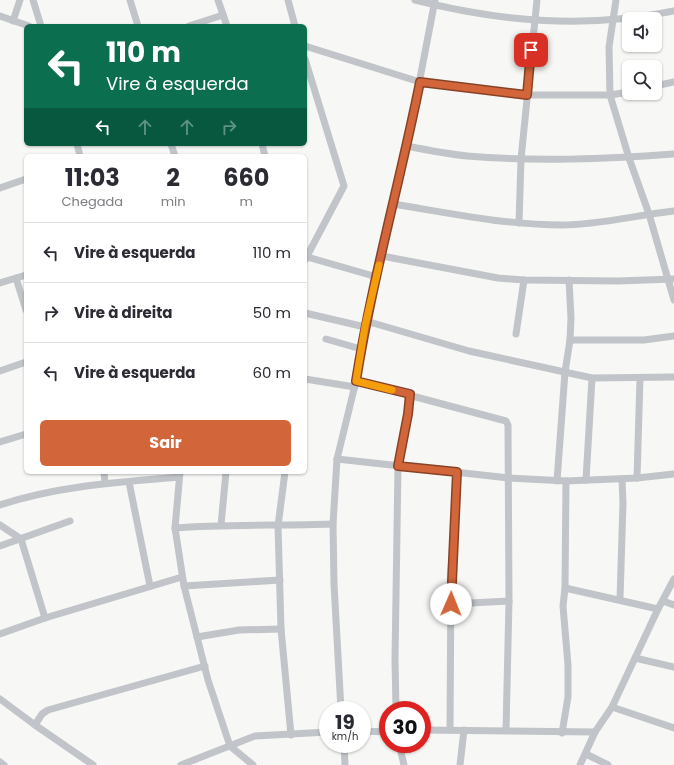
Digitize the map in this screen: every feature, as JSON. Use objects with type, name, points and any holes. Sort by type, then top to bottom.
[{"type":"street","points":[[14,21],[20,0]]},
{"type":"street","points":[[33,0],[41,24]]},
{"type":"street","points":[[130,0],[137,24]]},
{"type":"street","points":[[218,0],[226,24]]},
{"type":"street","points":[[288,0],[294,24]]},
{"type":"street","points":[[415,0],[435,2],[498,18],[534,21],[612,21],[674,11]]},
{"type":"street","points":[[519,222],[521,159],[537,0]]},
{"type":"street","points":[[616,0],[608,47],[610,95],[629,158],[671,280],[674,300]]},
{"type":"street","points":[[340,701],[334,584],[333,524],[337,460],[355,384],[366,324],[407,146],[435,2]]},
{"type":"street","points":[[195,24],[223,15]]},
{"type":"street","points":[[0,16],[24,24]]},
{"type":"street","points":[[307,47],[420,82],[527,95],[610,95],[622,93]]},
{"type":"street","points":[[307,66],[344,186],[307,257]]},
{"type":"street","points":[[662,85],[674,82]]},
{"type":"street","points":[[407,146],[466,156],[521,159],[575,160],[629,158],[674,154]]},
{"type":"street","points":[[0,188],[24,180]]},
{"type":"street","points":[[393,204],[519,222],[563,225],[674,211]]},
{"type":"street","points":[[382,256],[498,278],[618,282],[671,280]]},
{"type":"street","points":[[307,259],[377,277]]},
{"type":"street","points":[[0,283],[24,275]]},
{"type":"street","points":[[16,278],[24,304]]},
{"type":"street","points":[[516,334],[524,280]]},
{"type":"street","points":[[557,481],[565,372],[570,340],[571,318],[569,280]]},
{"type":"street","points":[[307,313],[366,324],[469,351],[592,378],[674,377]]},
{"type":"street","points":[[570,340],[644,340],[674,336]]},
{"type":"street","points":[[326,339],[361,349]]},
{"type":"street","points":[[0,371],[24,363]]},
{"type":"street","points":[[586,480],[592,378]]},
{"type":"street","points":[[637,478],[640,378]]},
{"type":"street","points":[[307,379],[355,384],[410,394],[506,421],[509,478],[509,601],[506,730]]},
{"type":"street","points":[[396,701],[395,660],[398,466],[408,414],[410,394]]},
{"type":"street","points":[[0,442],[24,435]]},
{"type":"street","points":[[337,460],[509,478],[557,481],[622,479],[674,474]]},
{"type":"street","points":[[450,730],[451,604],[457,472]]},
{"type":"street","points":[[104,474],[105,483]]},
{"type":"street","points":[[0,505],[20,498],[105,483],[129,482],[179,474],[174,528],[182,577],[204,666],[230,746],[253,765]]},
{"type":"street","points":[[221,525],[226,474]]},
{"type":"street","points":[[285,474],[278,526],[281,629],[291,735]]},
{"type":"street","points":[[620,599],[623,503],[622,479]]},
{"type":"street","points":[[562,733],[568,697],[568,652],[563,606],[565,588],[566,481]]},
{"type":"street","points":[[129,482],[150,586]]},
{"type":"street","points":[[0,546],[70,521]]},
{"type":"street","points":[[174,528],[221,525],[278,526],[333,524]]},
{"type":"street","points":[[0,525],[20,539],[45,618]]},
{"type":"street","points":[[0,634],[45,618],[182,577]]},
{"type":"street","points":[[580,765],[595,732],[612,708],[658,609],[674,579]]},
{"type":"street","points":[[184,586],[280,580]]},
{"type":"street","points":[[565,588],[620,599],[658,609]]},
{"type":"street","points":[[451,604],[509,601]]},
{"type":"street","points":[[663,601],[674,605]]},
{"type":"street","points":[[198,637],[239,630],[281,629]]},
{"type":"street","points":[[635,658],[674,667]]},
{"type":"street","points":[[35,726],[42,714],[48,710],[204,666]]},
{"type":"street","points":[[0,699],[35,726],[93,765]]},
{"type":"street","points":[[612,708],[674,728]]},
{"type":"street","points":[[431,730],[506,730],[562,733],[595,732]]},
{"type":"street","points":[[460,765],[464,730]]},
{"type":"street","points":[[181,765],[255,736],[319,733]]},
{"type":"street","points":[[344,753],[345,765]]},
{"type":"street","points":[[401,753],[404,765]]},
{"type":"street","points":[[586,754],[608,765]]},
{"type":"street","points":[[0,762],[4,765]]},
{"type":"slow traffic","points":[[379,265],[365,326],[356,381],[392,390]]},
{"type":"route","points":[[451,604],[451,572],[457,472],[398,466],[408,414],[410,394],[356,381],[365,326],[407,146],[420,82],[484,91],[527,95],[531,50]]}]
